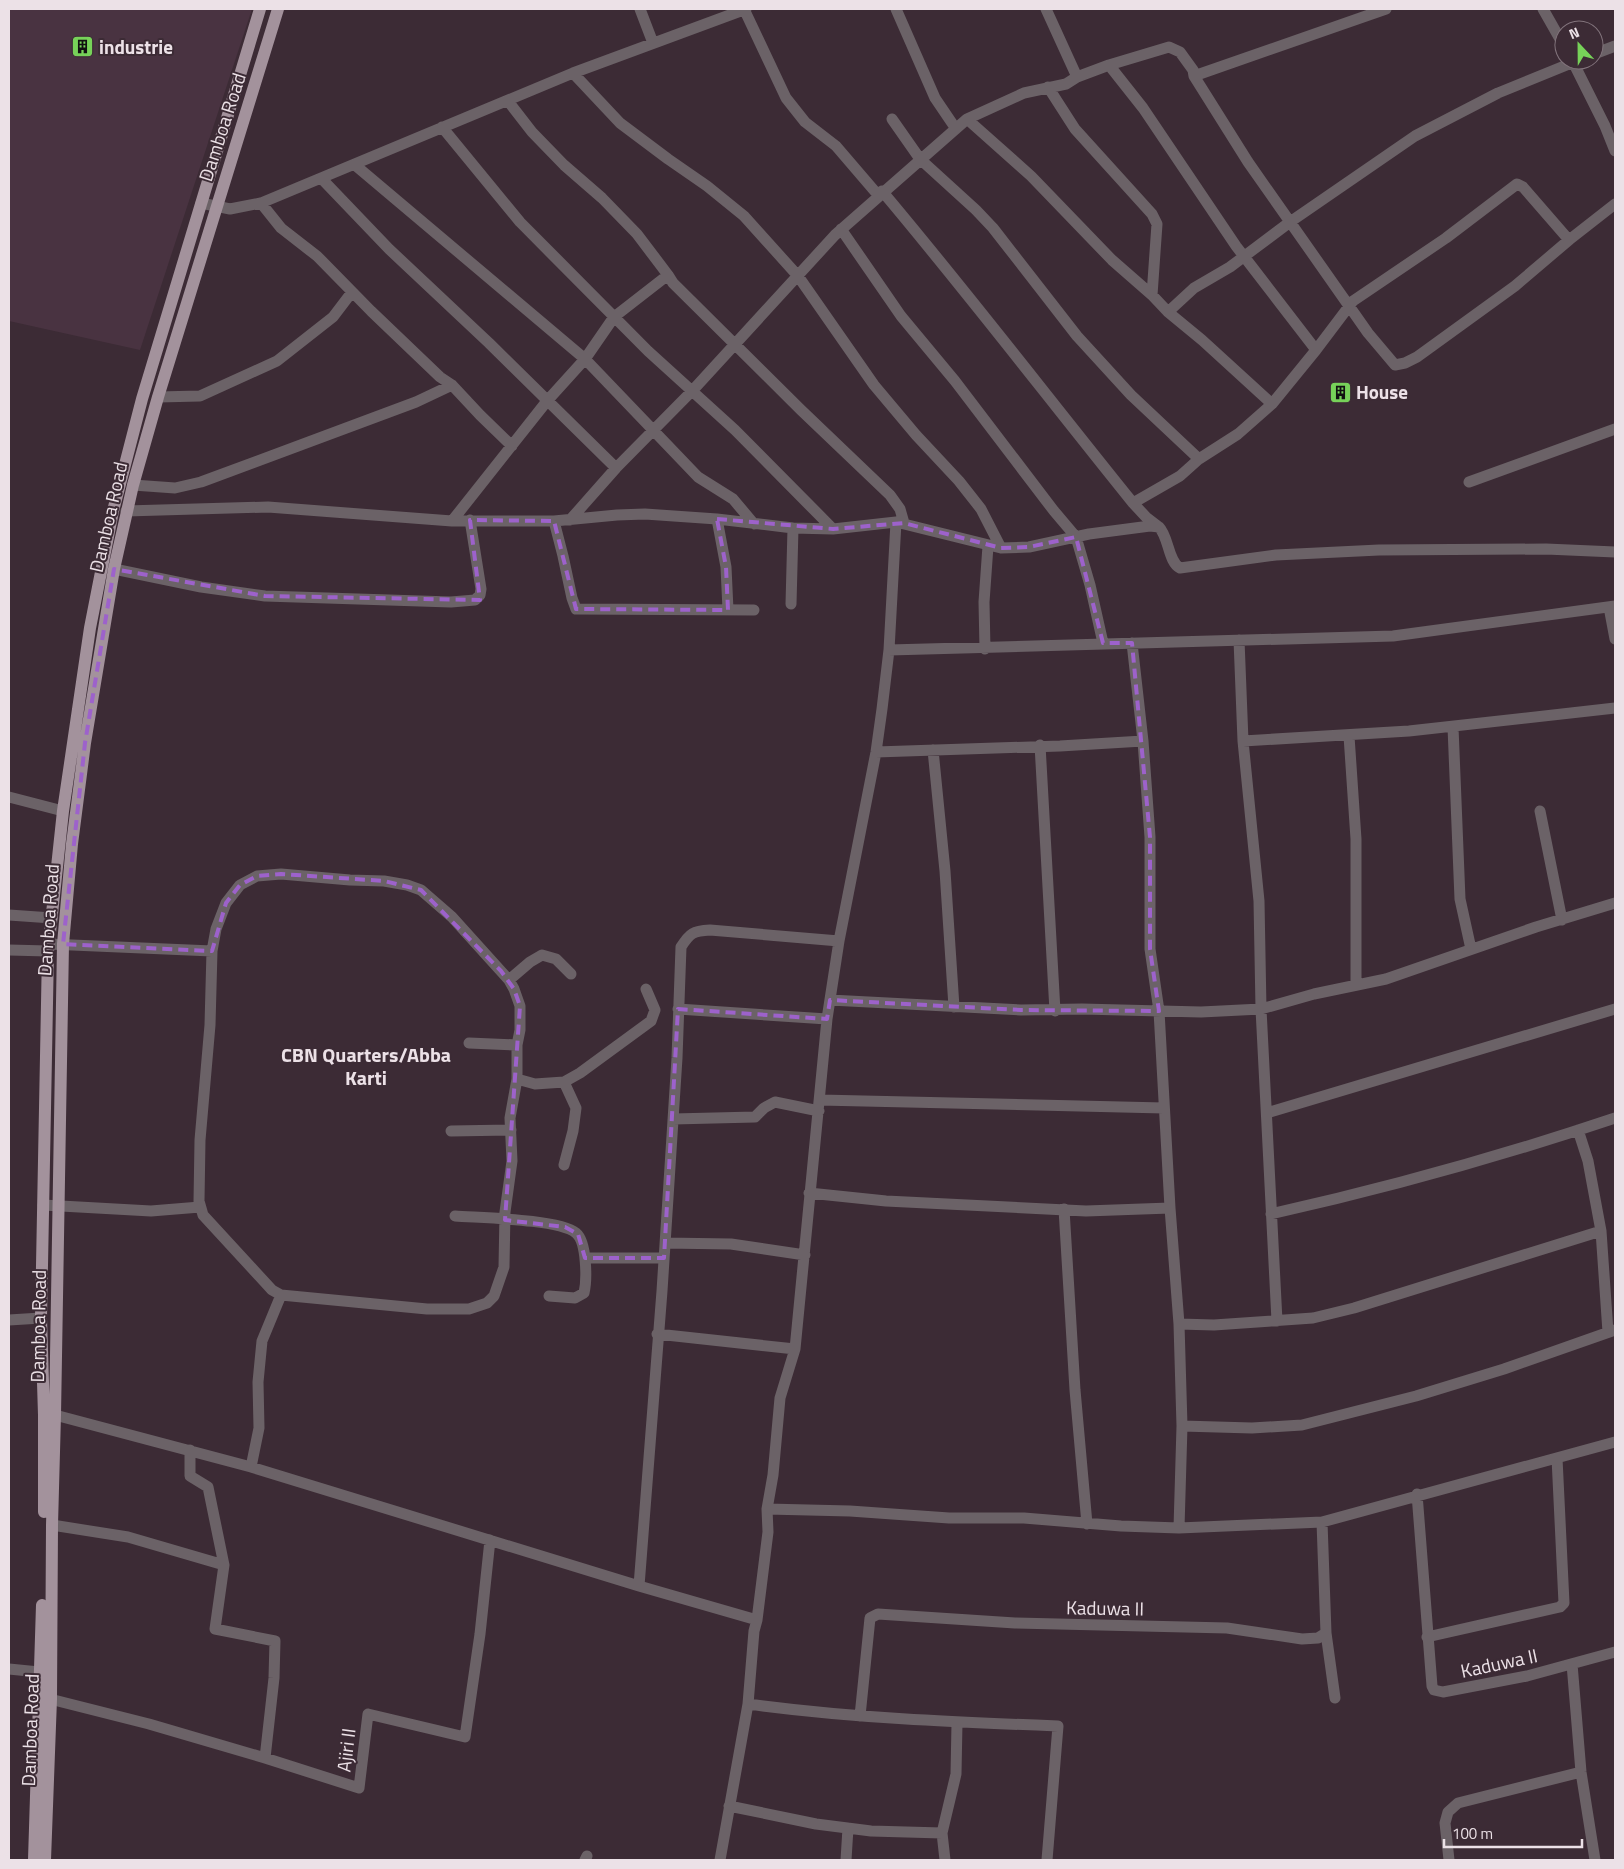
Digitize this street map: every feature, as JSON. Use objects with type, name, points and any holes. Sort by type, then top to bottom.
[{"type":"main road","name":"Damboa Road","points":[[46,1673],[52,1526],[50,1415],[41,1318],[43,1206],[49,948],[63,811],[90,628],[113,512],[142,399],[260,9]]},
{"type":"main road","name":"Damboa Road","points":[[45,1860],[50,1415],[58,1206],[63,944],[72,844],[85,743],[114,569],[126,511],[158,397],[278,9]]},
{"type":"main road","points":[[240,79],[256,82]]},
{"type":"main road","name":"Damboa Road","points":[[34,1860],[46,1698]]},
{"type":"street","points":[[640,9],[653,43]]},
{"type":"street","points":[[201,203],[230,209],[261,203],[573,73],[745,9],[786,98],[805,122],[836,146],[880,193],[984,314],[1133,503],[1146,517],[1165,532],[1176,566],[1180,568],[1276,555],[1379,550],[1546,549],[1615,552]]},
{"type":"street","points":[[896,9],[935,98],[956,129]]},
{"type":"street","points":[[1046,9],[1077,77]]},
{"type":"street","points":[[1194,76],[1386,9]]},
{"type":"street","points":[[1543,9],[1554,28]]},
{"type":"street","points":[[570,520],[616,468],[693,390],[841,229],[967,119],[1024,93],[1066,84],[1077,77],[1109,65],[1168,47],[1180,52],[1194,70],[1194,76],[1248,162],[1368,333],[1395,365],[1405,364],[1417,357],[1514,286],[1615,204]]},
{"type":"street","points":[[1109,65],[1143,108],[1226,231],[1316,350]]},
{"type":"street","points":[[1168,312],[1194,288],[1230,266],[1290,222],[1415,136],[1498,93],[1554,70]]},
{"type":"street","points":[[1579,70],[1615,151]]},
{"type":"street","points":[[573,73],[620,123],[708,186],[744,216],[798,276],[874,385],[916,435],[959,481],[981,510],[1001,548]]},
{"type":"street","points":[[1048,87],[1075,129],[1152,214],[1157,224],[1152,295]]},
{"type":"street","points":[[508,101],[532,132],[564,165],[602,198],[637,234],[673,282],[890,495],[900,509],[889,650],[876,752],[839,941],[827,1019],[795,1348],[780,1398],[773,1475],[767,1508],[768,1532],[754,1632],[748,1704],[720,1860]]},
{"type":"street","points":[[892,119],[920,159],[994,228],[1077,336],[1131,395],[1199,459]]},
{"type":"street","points":[[967,119],[1030,176],[1112,260],[1272,404]]},
{"type":"street","points":[[442,127],[520,222],[648,351],[735,430],[833,529]]},
{"type":"street","points":[[355,165],[585,359],[698,477],[733,499],[754,524]]},
{"type":"street","points":[[321,178],[390,249],[616,468]]},
{"type":"street","points":[[1133,503],[1180,476],[1199,459],[1238,434],[1272,404],[1349,306],[1371,288],[1446,238],[1517,184],[1531,194],[1569,240]]},
{"type":"street","points":[[261,203],[281,228],[317,256],[440,377],[452,385],[512,446]]},
{"type":"street","points":[[841,229],[901,316],[955,381],[1054,512],[1076,537],[1090,585],[1103,643]]},
{"type":"street","points":[[452,521],[547,401],[585,359],[614,317],[668,275]]},
{"type":"street","points":[[158,397],[200,396],[277,361],[333,317],[352,292]]},
{"type":"street","points":[[133,485],[175,488],[201,482],[416,402],[452,385]]},
{"type":"street","points":[[1469,482],[1615,429]]},
{"type":"street","points":[[126,511],[268,507],[452,521],[554,522],[645,514],[717,519],[793,528],[833,529],[900,523],[1001,548],[1029,548],[1076,537],[1159,526]]},
{"type":"street","points":[[717,519],[726,567],[728,610]]},
{"type":"street","points":[[114,569],[201,587],[265,596],[451,602],[475,600],[480,595],[481,588],[470,520]]},
{"type":"street","points":[[554,522],[576,609],[754,610]]},
{"type":"street","points":[[791,604],[793,528]]},
{"type":"street","points":[[985,648],[984,602],[988,546]]},
{"type":"street","points":[[889,650],[1393,636],[1612,606],[1615,639]]},
{"type":"street","points":[[1239,640],[1243,741],[1258,901],[1261,1009],[1277,1321]]},
{"type":"street","points":[[1132,643],[1150,837],[1150,949],[1159,1011],[1170,1208],[1179,1324],[1182,1426],[1179,1528]]},
{"type":"street","points":[[1243,741],[1295,737],[1349,736],[1454,727],[1615,708]]},
{"type":"street","points":[[1454,727],[1460,899],[1471,949]]},
{"type":"street","points":[[1349,736],[1356,839],[1356,985]]},
{"type":"street","points":[[876,752],[1060,746],[1142,741]]},
{"type":"street","points":[[1040,746],[1055,1011]]},
{"type":"street","points":[[933,750],[945,871],[954,1007]]},
{"type":"street","points":[[9,797],[63,811]]},
{"type":"street","points":[[1540,811],[1562,920]]},
{"type":"street","points":[[281,874],[384,881],[407,885],[420,890],[433,900],[452,917],[509,980],[520,1006],[517,1078],[510,1118],[512,1161],[505,1220],[504,1266],[494,1296],[487,1303],[469,1309],[427,1309],[281,1295],[272,1290],[203,1215],[200,1207],[200,1140],[210,1025],[212,951],[216,929],[226,903],[240,885],[257,876],[281,874]]},
{"type":"street","points":[[830,1000],[1055,1011],[1082,1009],[1201,1012],[1261,1009],[1314,994],[1386,979],[1471,949],[1615,903]]},
{"type":"street","points":[[9,915],[52,918]]},
{"type":"street","points":[[639,1586],[665,1243],[681,947],[689,935],[696,931],[710,930],[839,941]]},
{"type":"street","points":[[9,950],[49,948],[63,944],[212,951]]},
{"type":"street","points":[[509,980],[530,962],[542,955],[556,959],[571,974]]},
{"type":"street","points":[[517,1078],[536,1084],[564,1082],[580,1073],[652,1021],[655,1010],[646,989]]},
{"type":"street","points":[[678,1009],[827,1019]]},
{"type":"street","points":[[1267,1113],[1615,1009]]},
{"type":"street","points":[[468,1043],[517,1045]]},
{"type":"street","points":[[564,1082],[576,1108],[573,1130],[564,1165]]},
{"type":"street","points":[[673,1118],[755,1116],[775,1102],[820,1106],[1164,1108]]},
{"type":"street","points":[[1271,1214],[1347,1197],[1615,1118]]},
{"type":"street","points":[[451,1132],[511,1130]]},
{"type":"street","points":[[1182,1426],[1252,1428],[1302,1425],[1416,1396],[1504,1369],[1612,1331],[1601,1231],[1588,1162],[1578,1130]]},
{"type":"street","points":[[809,1193],[886,1201],[1086,1211],[1170,1208]]},
{"type":"street","points":[[43,1206],[151,1210],[200,1207]]},
{"type":"street","points":[[1064,1209],[1075,1390],[1087,1524]]},
{"type":"street","points":[[455,1216],[544,1223],[565,1227],[578,1234],[584,1245],[586,1284],[584,1293],[574,1298],[549,1296]]},
{"type":"street","points":[[1179,1324],[1214,1325],[1313,1318],[1354,1308],[1601,1231]]},
{"type":"street","points":[[665,1243],[730,1244],[805,1255]]},
{"type":"street","points":[[584,1258],[664,1258]]},
{"type":"street","points":[[251,1467],[259,1428],[258,1382],[262,1342],[281,1295]]},
{"type":"street","points":[[9,1320],[41,1318]]},
{"type":"street","points":[[658,1334],[795,1348]]},
{"type":"street","points":[[50,1415],[251,1467],[639,1586],[757,1620]]},
{"type":"street","points":[[767,1508],[850,1511],[949,1518],[1024,1518],[1087,1524],[1179,1528],[1322,1522],[1417,1494],[1615,1442]]},
{"type":"street","points":[[190,1450],[190,1476],[208,1487],[224,1565],[215,1629],[275,1641],[274,1678],[265,1758]]},
{"type":"street","points":[[1427,1637],[1560,1607],[1564,1603],[1557,1458]]},
{"type":"street","name":"Kaduwa II","points":[[1417,1494],[1432,1686],[1438,1692],[1480,1686],[1615,1652]]},
{"type":"street","points":[[1322,1522],[1326,1633],[1335,1698]]},
{"type":"street","points":[[52,1526],[128,1537],[224,1565]]},
{"type":"street","name":"Ajiri II","points":[[46,1698],[149,1724],[359,1788],[368,1714],[465,1737],[480,1634],[490,1540]]},
{"type":"street","name":"Kaduwa II","points":[[860,1716],[870,1618],[878,1614],[1016,1623],[1227,1628],[1302,1639],[1318,1638],[1326,1633]]},
{"type":"street","points":[[1572,1664],[1581,1772],[1595,1860]]},
{"type":"street","points":[[9,1669],[46,1673]]},
{"type":"street","points":[[748,1704],[812,1713],[957,1723],[1058,1726],[1047,1860]]},
{"type":"street","points":[[944,1860],[942,1833],[956,1774],[957,1723]]},
{"type":"street","points":[[1449,1860],[1445,1824],[1448,1812],[1458,1803],[1581,1772]]},
{"type":"street","points":[[730,1806],[816,1824],[871,1831],[942,1833]]},
{"type":"street","points":[[846,1860],[848,1828]]},
{"type":"highlighted area","points":[[717,519],[833,529],[904,523],[1001,548],[1029,547],[1076,537],[1103,643],[1132,643],[1150,837],[1150,949],[1159,1011],[1021,1010],[830,1000],[827,1019],[678,1009],[664,1258],[585,1258],[578,1234],[565,1227],[505,1220],[520,1006],[514,989],[501,971],[421,890],[384,881],[281,874],[257,876],[240,885],[226,903],[212,951],[63,944],[85,743],[114,569],[265,596],[480,600],[470,520],[554,521],[576,609],[728,610],[726,567]]},
{"type":"shaded area","points":[[9,9],[252,9],[140,350],[9,321]]},
{"type":"place","name":"industrie","points":[[83,47]]},
{"type":"place","name":"House","points":[[1340,392]]},
{"type":"district","name":"CBN Quarters/Abba Karti","points":[[366,1066]]}]
